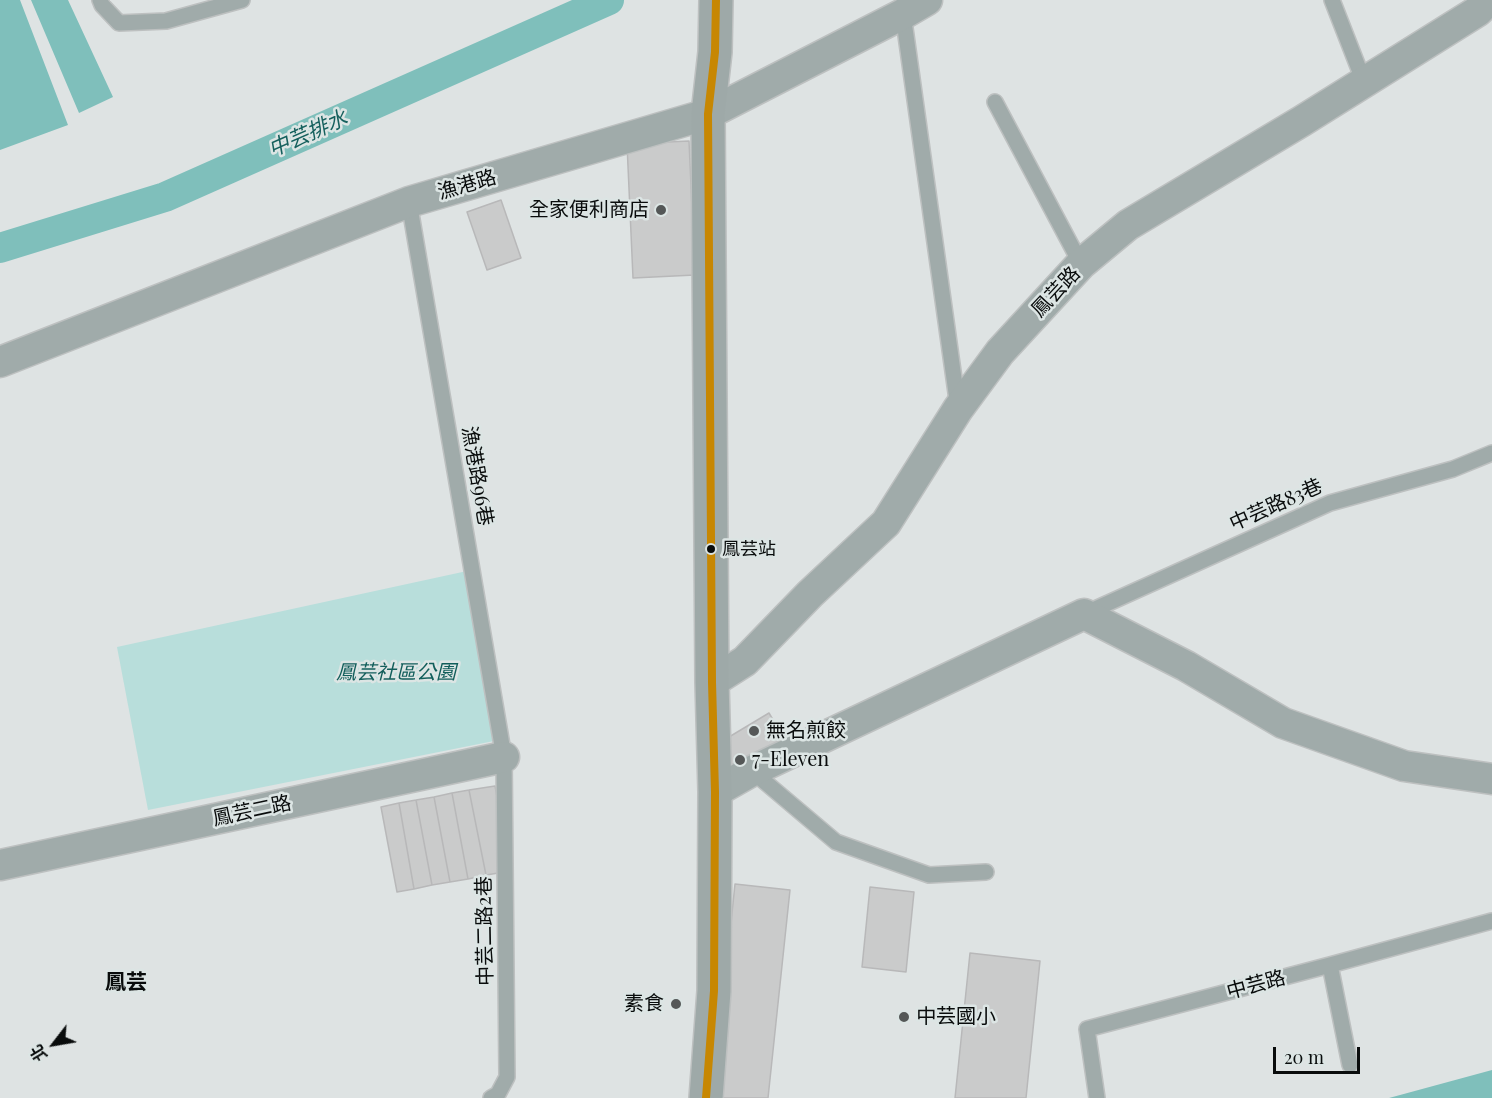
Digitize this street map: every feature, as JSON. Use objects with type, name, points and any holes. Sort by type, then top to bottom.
[{"type":"street","points":[[706,1098],[714,991],[715,792],[712,681],[708,114],[715,52],[716,0]]},
{"type":"street","name":"鳳芸路","points":[[712,681],[745,661],[810,594],[886,523],[958,410],[1000,352],[1081,264],[1128,225],[1302,122],[1478,11],[1488,0]]},
{"type":"street","name":"漁港路","points":[[0,362],[409,202],[708,114],[915,7]]},
{"type":"street","points":[[715,792],[752,771],[1084,614],[1186,666],[1283,723],[1404,766],[1492,779]]},
{"type":"street","name":"鳳芸二路","points":[[0,865],[504,758]]},
{"type":"lane","points":[[100,0],[119,22],[166,21],[242,0]]},
{"type":"lane","points":[[1332,0],[1364,82]]},
{"type":"lane","points":[[915,7],[958,410]]},
{"type":"lane","points":[[995,102],[1081,264]]},
{"type":"lane","name":"漁港路96巷","points":[[409,202],[504,758]]},
{"type":"lane","name":"中芸路83巷","points":[[1084,614],[1330,503],[1453,469],[1492,453]]},
{"type":"lane","name":"中芸二路2巷","points":[[490,1098],[498,1094],[507,1077],[504,758]]},
{"type":"lane","points":[[752,771],[836,842],[929,875],[986,872]]},
{"type":"lane","name":"中芸路","points":[[1097,1098],[1087,1029],[1492,921]]},
{"type":"lane","points":[[1330,965],[1350,1065]]},
{"type":"green space","name":"鳳芸社區公園","points":[[467,571],[494,741],[148,810],[117,647]]},
{"type":"shaded area","points":[[0,0],[20,0],[68,125],[0,150]]},
{"type":"shaded area","points":[[31,0],[68,0],[113,97],[79,113]]},
{"type":"shaded area","points":[[1492,1070],[1492,1098],[1389,1098]]},
{"type":"building","name":"全家便利商店","points":[[689,141],[695,275],[633,278],[627,144]]},
{"type":"building","points":[[501,200],[521,258],[487,270],[467,212]]},
{"type":"building","name":"7-Eleven","points":[[769,713],[786,742],[725,778],[724,740]]},
{"type":"building","points":[[495,786],[511,871],[486,875],[469,790]]},
{"type":"building","points":[[469,790],[486,875],[468,879],[452,793]]},
{"type":"building","points":[[452,793],[468,879],[450,882],[434,797]]},
{"type":"building","points":[[434,797],[450,882],[432,885],[416,800]]},
{"type":"building","points":[[416,800],[432,885],[414,889],[399,803]]},
{"type":"building","points":[[399,803],[414,889],[397,892],[381,807]]},
{"type":"building","points":[[735,884],[790,890],[768,1098],[713,1098]]},
{"type":"building","points":[[870,887],[914,892],[906,972],[862,967]]},
{"type":"building","points":[[970,953],[1040,961],[1026,1098],[955,1098]]},
{"type":"waterway","name":"中芸排水","points":[[0,248],[165,197],[609,0]]},
{"type":"transit line","points":[[706,1098],[714,991],[715,792],[712,682],[708,114],[715,52],[716,0]]},
{"type":"place","name":"全家便利商店","points":[[661,210]]},
{"type":"place","name":"鳳芸站","points":[[711,549]]},
{"type":"place","name":"無名煎餃","points":[[754,731]]},
{"type":"place","name":"7-Eleven","points":[[740,760]]},
{"type":"place","name":"素食","points":[[676,1004]]},
{"type":"place","name":"中芸國小","points":[[904,1017]]},
{"type":"district","name":"鳳芸","points":[[126,982]]}]
